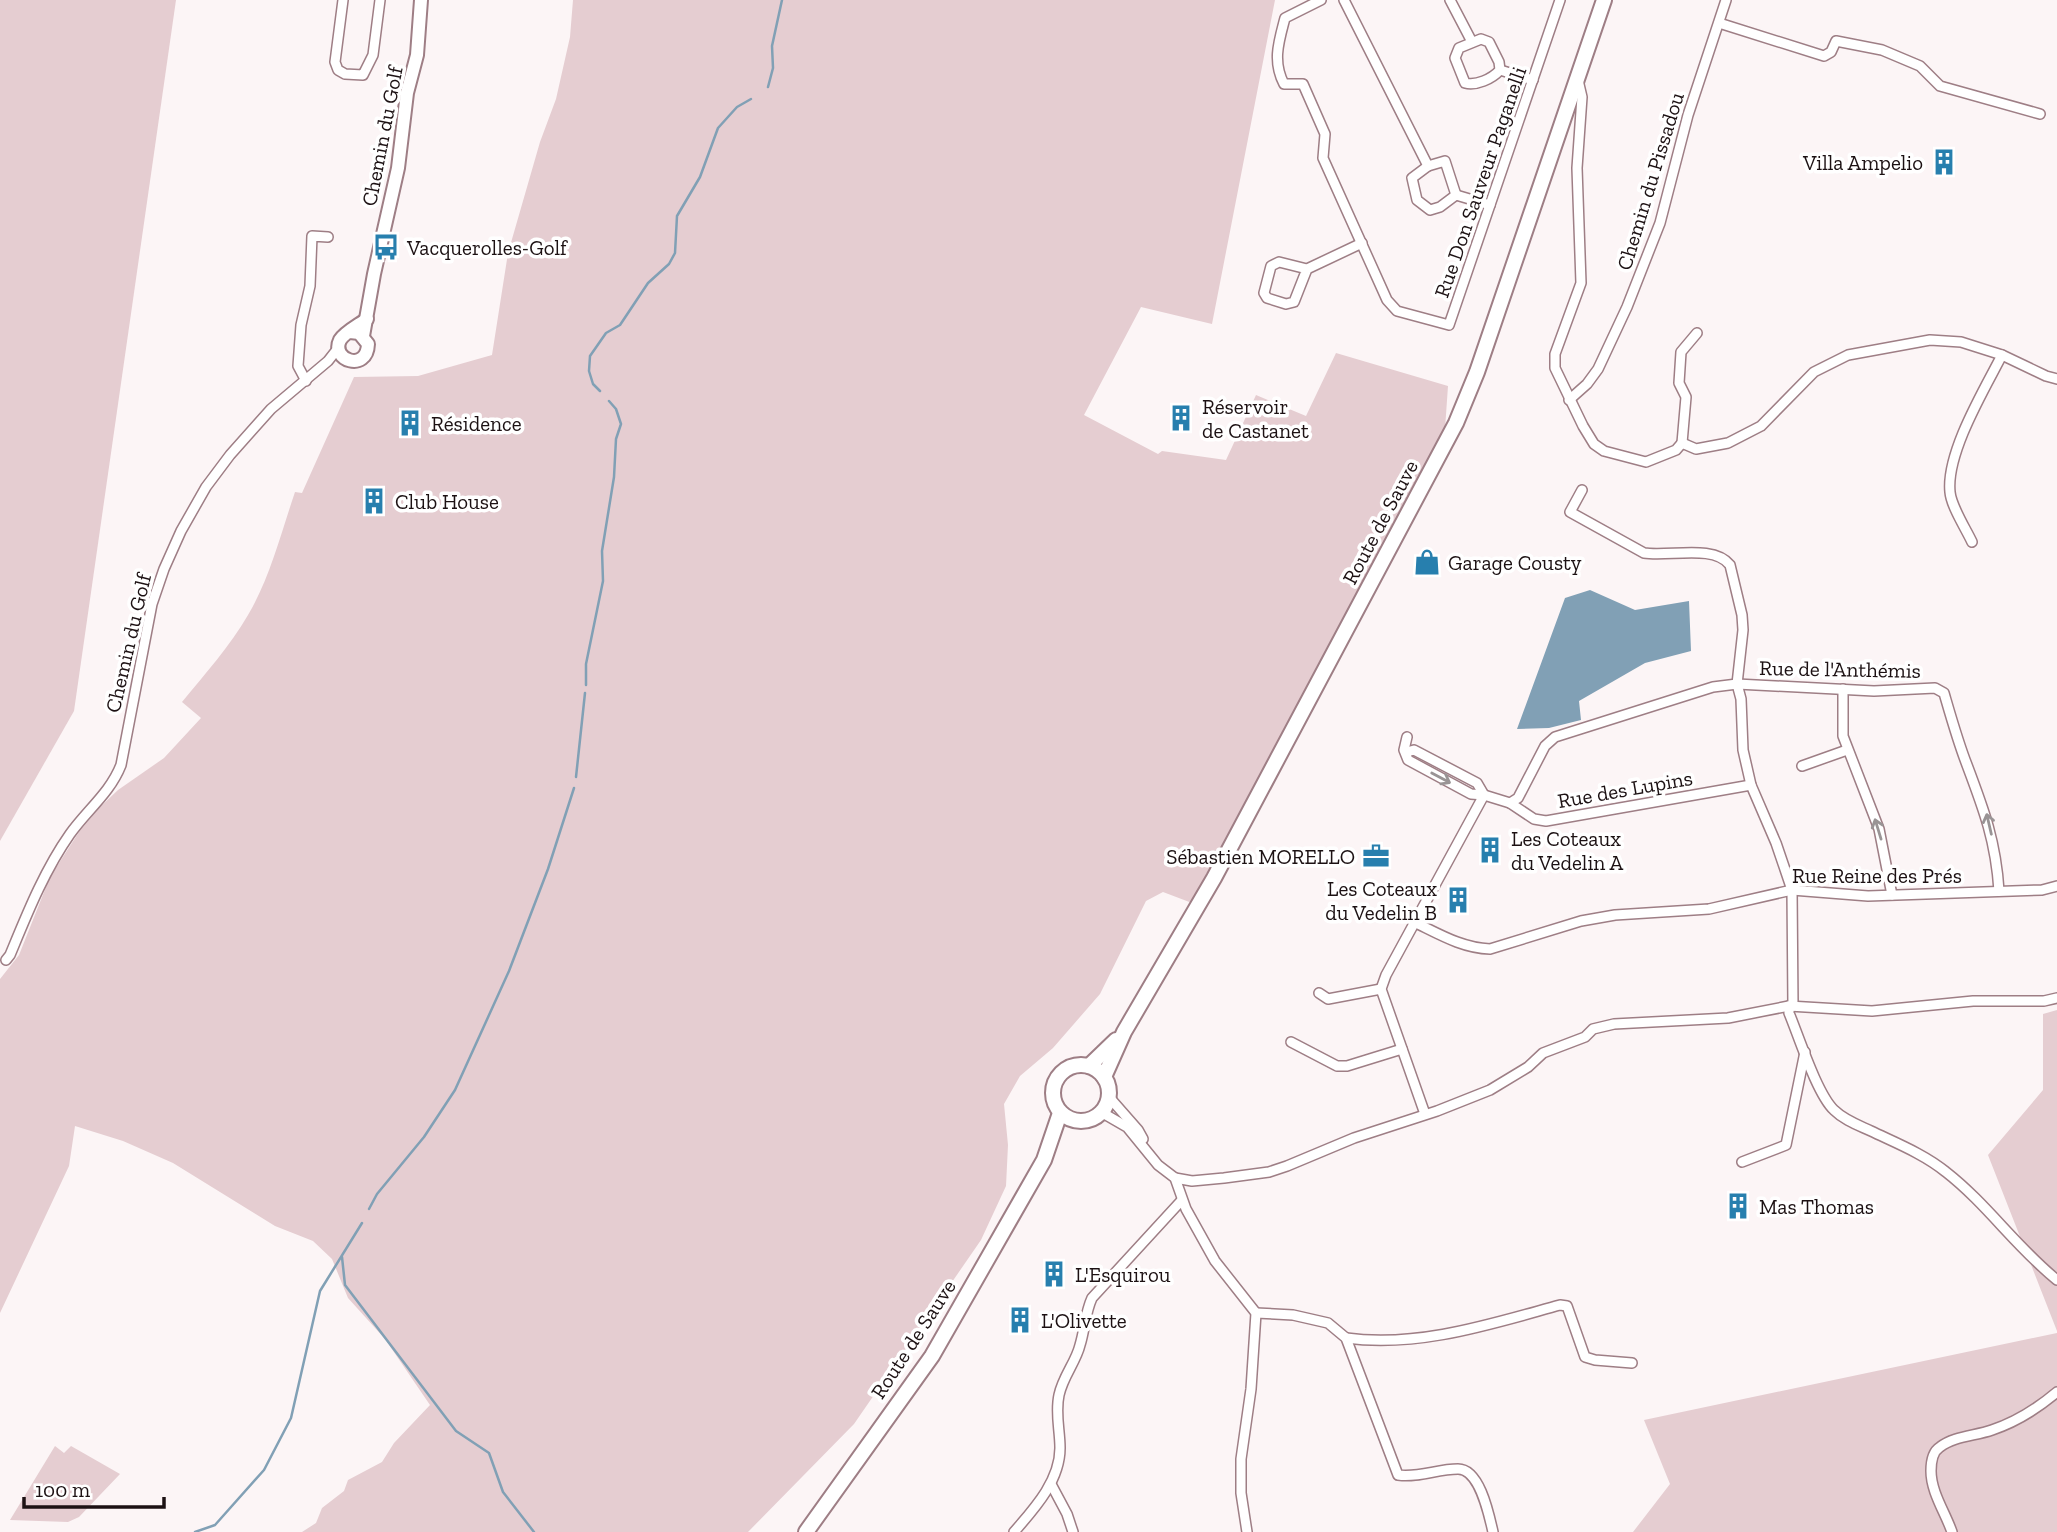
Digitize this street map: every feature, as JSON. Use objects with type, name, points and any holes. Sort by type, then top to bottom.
[{"type":"main road","name":"Route de Sauve","points":[[1104,1077],[1125,1032],[1214,878],[1456,423],[1477,372],[1604,0]]},
{"type":"main road","name":"Route de Sauve","points":[[1089,1066],[1125,1032]]},
{"type":"main road","points":[[1089,1066],[1104,1077],[1109,1097],[1096,1117],[1074,1121],[1060,1113],[1053,1097],[1057,1078],[1071,1067],[1089,1066]]},
{"type":"main road","name":"Route de Sauve","points":[[1044,1160],[1060,1113]]},
{"type":"main road","name":"Route de Sauve","points":[[806,1532],[932,1356],[1044,1160],[1065,1133],[1082,1121]]},
{"type":"street","points":[[343,0],[335,62],[338,70],[345,74],[363,75],[373,55],[380,0]]},
{"type":"street","name":"Chemin du Golf","points":[[363,336],[398,168],[407,93],[417,55],[421,0]]},
{"type":"street","name":"Rue Don Sauveur Paganelli","points":[[1321,0],[1285,18],[1277,51],[1278,73],[1284,84],[1303,84],[1325,134],[1324,158],[1387,300],[1397,311],[1449,325],[1560,0]]},
{"type":"street","points":[[1344,0],[1428,166]]},
{"type":"street","points":[[1450,0],[1472,42]]},
{"type":"street","name":"Chemin du Pissadou","points":[[1569,400],[1587,384],[1598,369],[1627,307],[1660,223],[1688,115],[1726,0]]},
{"type":"street","points":[[1719,23],[1824,56],[1831,52],[1836,41],[1882,50],[1920,66],[1940,86],[2040,114]]},
{"type":"street","points":[[1481,39],[1489,42],[1499,62],[1500,71],[1472,85],[1465,83],[1455,58],[1459,48],[1481,39]]},
{"type":"street","points":[[1500,71],[1533,80]]},
{"type":"street","points":[[1578,78],[1582,97],[1577,168],[1581,283],[1555,354],[1555,368],[1569,400],[1594,444],[1604,451],[1646,462],[1668,454],[1682,443],[1686,397],[1679,383],[1681,352],[1697,333]]},
{"type":"street","points":[[1445,161],[1456,195],[1440,207],[1430,210],[1416,200],[1412,178],[1428,166],[1445,161]]},
{"type":"street","points":[[1456,195],[1490,205]]},
{"type":"street","points":[[306,382],[298,366],[301,325],[310,285],[312,236],[328,237]]},
{"type":"street","points":[[1307,270],[1279,262],[1271,266],[1264,293],[1267,298],[1286,304],[1294,302],[1307,270],[1362,243]]},
{"type":"street","points":[[350,332],[363,336],[368,344],[365,356],[355,361],[341,352],[342,338],[350,332],[367,320]]},
{"type":"street","points":[[1682,443],[1696,449],[1728,443],[1761,426],[1814,372],[1848,355],[1930,340],[1961,342],[2002,355],[2057,379]]},
{"type":"street","name":"Chemin du Golf","points":[[6,960],[53,861],[70,833],[113,783],[118,772],[152,604],[181,531],[206,487],[271,409],[341,352]]},
{"type":"street","points":[[1972,542],[1950,494],[1952,466],[1971,416],[2002,355]]},
{"type":"street","points":[[1581,490],[1570,512],[1644,553],[1713,553],[1730,565],[1742,615],[1737,684],[1741,699],[1743,750],[1751,785],[1792,890],[1789,1013],[1814,1075],[1832,1109],[1849,1121],[1912,1151],[1946,1171],[1992,1213],[2025,1252],[2057,1280]]},
{"type":"street","name":"Rue de l'Anthémis","points":[[1510,803],[1518,798],[1545,746],[1555,737],[1713,687],[1737,684],[1843,689],[1935,688],[1944,693],[1966,763],[1985,810],[1997,861],[1999,891]]},
{"type":"street","points":[[1843,689],[1841,722],[1847,750],[1879,829],[1892,895]]},
{"type":"street","name":"Rue des Lupins","points":[[1407,737],[1404,750],[1408,760],[1471,794],[1484,794],[1510,803],[1534,819],[1546,821],[1751,785]]},
{"type":"street","points":[[1802,766],[1847,750]]},
{"type":"street","points":[[1425,1114],[1381,989],[1386,975],[1484,794]]},
{"type":"street","name":"Rue Reine des Prés","points":[[1414,922],[1459,943],[1490,949],[1581,921],[1615,915],[1709,909],[1792,890],[1868,896],[2042,890],[2057,886]]},
{"type":"street","points":[[1319,993],[1328,999],[1381,989]]},
{"type":"street","points":[[1109,1097],[1138,1130],[1158,1165],[1175,1178],[1192,1181],[1269,1172],[1354,1138],[1490,1090],[1528,1067],[1542,1053],[1585,1037],[1593,1029],[1614,1024],[1728,1018],[1791,1006],[1872,1011],[1973,1000],[2044,1001],[2057,998]]},
{"type":"street","points":[[1291,1042],[1337,1066],[1347,1066],[1402,1049]]},
{"type":"street","points":[[1742,1161],[1786,1145],[1805,1051]]},
{"type":"street","points":[[1101,1112],[1127,1127],[1150,1153]]},
{"type":"street","points":[[1175,1178],[1182,1200],[1215,1261],[1256,1313],[1251,1389],[1241,1459],[1241,1493],[1247,1532]]},
{"type":"street","points":[[1014,1532],[1036,1507],[1051,1484],[1060,1450],[1056,1415],[1059,1394],[1066,1372],[1080,1347],[1086,1310],[1092,1298],[1182,1200]]},
{"type":"street","points":[[1346,1338],[1372,1341],[1452,1332],[1560,1305],[1567,1306],[1585,1357],[1632,1363]]},
{"type":"street","points":[[1256,1313],[1293,1315],[1328,1323],[1346,1338],[1398,1475],[1411,1477],[1458,1469],[1469,1473],[1481,1494],[1493,1532]]},
{"type":"street","points":[[1952,1532],[1934,1490],[1931,1473],[1931,1459],[1939,1447],[1993,1430],[2031,1412],[2057,1392]]},
{"type":"street","points":[[1051,1484],[1073,1532]]},
{"type":"shaded area","points":[[0,0],[176,0],[74,711],[0,841]]},
{"type":"shaded area","points":[[573,0],[1275,0],[1212,324],[1141,307],[1084,415],[1158,454],[1162,451],[1226,460],[1256,395],[1306,416],[1336,353],[1448,386],[1445,429],[1192,903],[1163,892],[1146,901],[1100,994],[1053,1048],[1020,1076],[1004,1104],[1008,1145],[1006,1186],[981,1240],[854,1424],[748,1532],[302,1532],[316,1523],[322,1508],[344,1491],[348,1480],[382,1462],[394,1443],[430,1405],[385,1339],[348,1298],[332,1259],[313,1241],[275,1226],[173,1163],[123,1141],[75,1126],[69,1166],[0,1313],[0,979],[19,955],[50,877],[79,832],[118,790],[164,758],[201,718],[182,702],[217,660],[256,601],[295,492],[302,493],[354,377],[418,376],[492,355],[508,253],[540,142],[556,99],[570,37]]},
{"type":"shaded area","points":[[2057,1010],[2057,1331],[1988,1155],[2043,1090],[2043,1014]]},
{"type":"shaded area","points":[[2057,1333],[2057,1532],[1633,1532],[1670,1484],[1644,1420]]},
{"type":"shaded area","points":[[55,1446],[64,1453],[71,1446],[120,1474],[79,1517],[68,1522],[10,1520]]},
{"type":"water","points":[[1590,590],[1635,610],[1689,601],[1691,651],[1645,663],[1579,701],[1581,720],[1549,728],[1517,729],[1565,598]]},
{"type":"waterway","points":[[768,87],[773,68],[772,46],[782,0]]},
{"type":"waterway","points":[[600,391],[593,384],[589,371],[590,356],[606,333],[620,325],[648,283],[669,264],[675,253],[677,216],[700,177],[718,128],[737,107],[751,99]]},
{"type":"waterway","points":[[586,685],[586,664],[603,581],[602,551],[614,477],[616,439],[621,424],[616,409],[609,401]]},
{"type":"waterway","points":[[576,777],[585,693]]},
{"type":"waterway","points":[[369,1209],[377,1194],[424,1137],[455,1090],[509,971],[548,869],[574,788]]},
{"type":"waterway","points":[[195,1532],[215,1525],[264,1470],[291,1418],[320,1291],[362,1223]]},
{"type":"waterway","points":[[342,1257],[345,1285],[456,1431],[489,1453],[503,1492],[534,1532]]},
{"type":"place","name":"Villa Ampelio","points":[[1944,162]]},
{"type":"place","name":"Vacquerolles-Golf","points":[[386,247]]},
{"type":"place","name":"Réservoir de Castanet","points":[[1181,418]]},
{"type":"place","name":"Résidence","points":[[410,423]]},
{"type":"place","name":"Club House","points":[[374,501]]},
{"type":"place","name":"Garage Cousty","points":[[1427,562]]},
{"type":"place","name":"Les Coteaux du Vedelin A","points":[[1490,850]]},
{"type":"place","name":"Sébastien MORELLO","points":[[1376,856]]},
{"type":"place","name":"Les Coteaux du Vedelin B","points":[[1458,900]]},
{"type":"place","name":"Mas Thomas","points":[[1738,1206]]},
{"type":"place","name":"L'Esquirou","points":[[1054,1274]]},
{"type":"place","name":"L'Olivette","points":[[1020,1320]]}]
